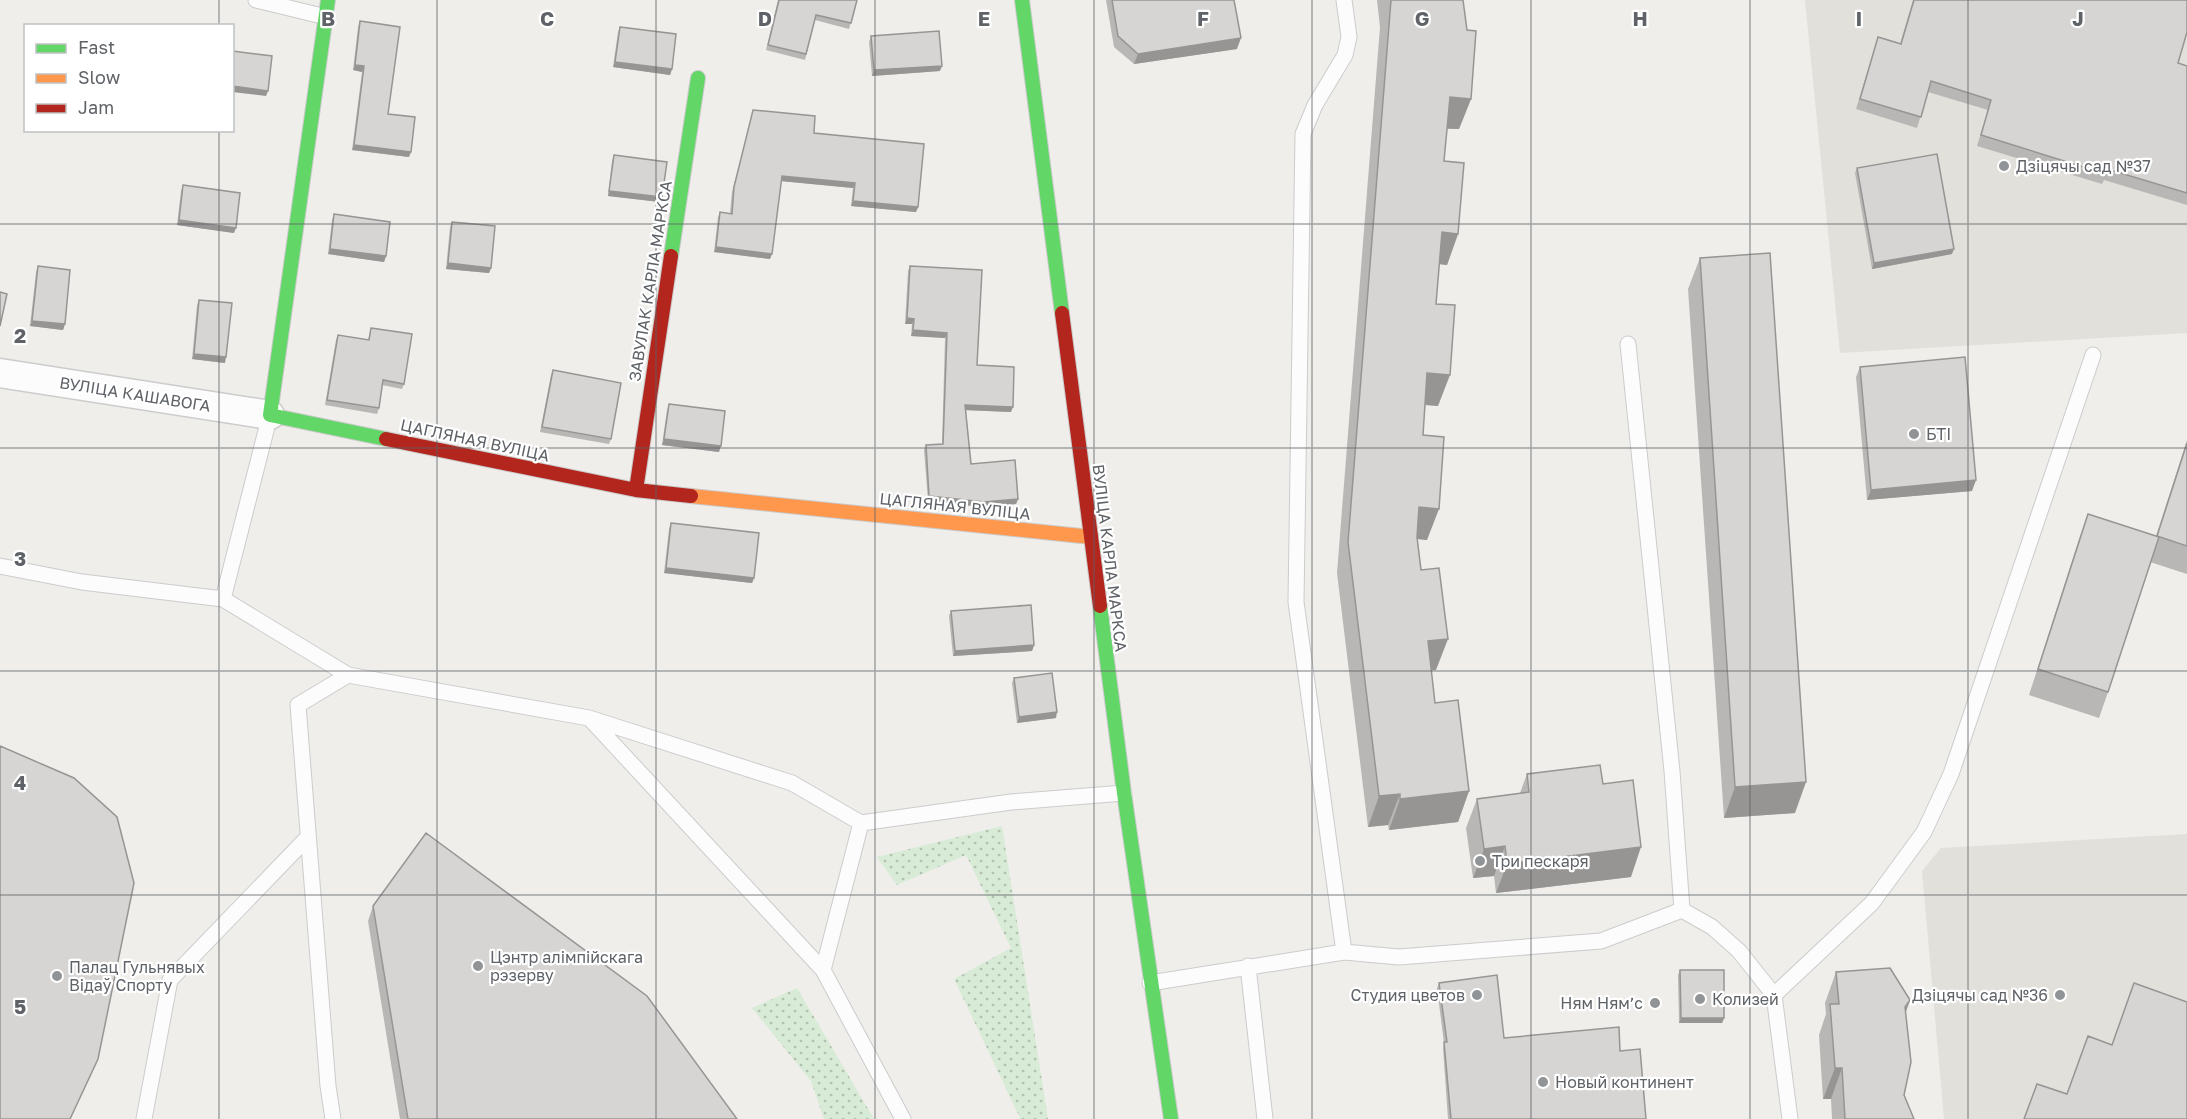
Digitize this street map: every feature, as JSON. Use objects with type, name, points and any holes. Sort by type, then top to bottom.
[{"type":"street","points":[[270,415],[328,0]]},
{"type":"street","name":"ВУЛІЦА КАРЛА МАРКСА","points":[[1022,0],[1124,793],[1171,1119]]},
{"type":"street","name":"ЗАВУЛАК КАРЛА МАРКСА","points":[[636,490],[698,78]]},
{"type":"street","name":"ВУЛІЦА КАШАВОГА","points":[[0,373],[270,415]]},
{"type":"street","name":"ЦАГЛЯНАЯ ВУЛІЦА","points":[[270,415],[636,490],[1091,537]]},
{"type":"lane","points":[[256,0],[326,16]]},
{"type":"lane","points":[[1344,0],[1349,37],[1346,55],[1315,105],[1303,134],[1296,534],[1296,602],[1344,952]]},
{"type":"lane","points":[[1628,344],[1672,771],[1682,910]]},
{"type":"lane","points":[[1774,994],[1872,903],[1924,832],[1951,774],[2093,355]]},
{"type":"lane","points":[[223,599],[270,415]]},
{"type":"lane","points":[[0,566],[82,582],[223,599],[348,675],[589,718],[792,783],[861,823],[1011,802],[1124,793]]},
{"type":"lane","points":[[333,1119],[327,1074],[298,705],[348,675]]},
{"type":"lane","points":[[589,718],[823,970],[903,1119]]},
{"type":"lane","points":[[823,970],[861,823]]},
{"type":"lane","points":[[144,1119],[170,980],[308,837]]},
{"type":"lane","points":[[1150,983],[1344,952],[1399,957],[1601,940],[1682,910],[1712,927],[1738,951],[1774,994],[1790,1119]]},
{"type":"lane","points":[[1248,966],[1265,1119]]},
{"type":"shaded area","name":"Дзіцячы сад №37","points":[[1805,0],[2187,0],[2187,333],[1840,353]]},
{"type":"shaded area","name":"Дзіцячы сад №36","points":[[2187,834],[2187,1119],[1944,1119],[1922,871],[1941,848]]},
{"type":"green space","points":[[1002,826],[1048,1119],[1019,1119],[954,979],[1011,948],[966,855],[897,885],[877,857]]},
{"type":"green space","points":[[797,988],[874,1119],[824,1119],[811,1081],[752,1008]]},
{"type":"building","points":[[779,0],[857,0],[851,23],[816,15],[806,54],[768,45]]},
{"type":"building","points":[[1112,0],[1234,0],[1241,38],[1138,54],[1118,36]]},
{"type":"building","points":[[1391,0],[1463,0],[1467,30],[1476,31],[1471,99],[1450,97],[1444,161],[1464,163],[1458,234],[1442,232],[1436,304],[1455,305],[1450,375],[1427,373],[1423,435],[1444,437],[1439,509],[1419,507],[1417,537],[1421,570],[1439,568],[1448,639],[1428,641],[1435,703],[1458,700],[1469,791],[1400,799],[1400,794],[1379,796],[1348,542]]},
{"type":"building","points":[[1914,0],[2187,0],[2187,32],[2178,63],[2187,66],[2187,193],[2107,169],[2106,174],[1981,135],[1991,100],[1931,81],[1921,117],[1860,99],[1878,37],[1901,44]]},
{"type":"building","points":[[360,21],[400,27],[388,114],[415,117],[411,152],[354,145],[364,66],[355,65]]},
{"type":"building","points":[[620,27],[676,34],[672,69],[615,62]]},
{"type":"building","points":[[939,31],[942,66],[874,70],[871,36]]},
{"type":"building","points":[[234,51],[272,56],[268,91],[234,86]]},
{"type":"building","points":[[753,110],[815,116],[814,133],[924,144],[918,207],[853,201],[855,183],[782,176],[772,254],[716,247],[720,212],[732,214],[734,187]]},
{"type":"building","points":[[1937,154],[1954,249],[1874,263],[1857,168]]},
{"type":"building","points":[[614,155],[667,162],[662,197],[609,191]]},
{"type":"building","points":[[183,185],[240,193],[236,228],[179,220]]},
{"type":"building","points":[[334,214],[390,222],[386,256],[330,249]]},
{"type":"building","points":[[452,222],[495,226],[491,268],[448,263]]},
{"type":"building","points":[[1770,253],[1806,782],[1735,787],[1700,258]]},
{"type":"building","points":[[38,266],[70,270],[65,324],[32,321]]},
{"type":"building","points":[[910,266],[982,270],[977,365],[1014,367],[1013,407],[965,405],[971,464],[1015,460],[1018,499],[984,502],[929,496],[926,445],[943,444],[947,333],[913,330],[914,319],[907,318]]},
{"type":"building","points":[[0,292],[7,294],[0,326]]},
{"type":"building","points":[[199,300],[232,303],[226,357],[194,354]]},
{"type":"building","points":[[371,328],[412,334],[404,384],[383,380],[379,408],[327,400],[338,335],[369,340]]},
{"type":"building","name":"БТІ","points":[[1965,357],[1976,480],[1871,490],[1860,367]]},
{"type":"building","points":[[553,370],[621,383],[611,439],[542,427]]},
{"type":"building","points":[[669,404],[725,411],[721,446],[664,439]]},
{"type":"building","points":[[2187,443],[2187,546],[2157,536]]},
{"type":"building","points":[[2088,514],[2159,537],[2108,692],[2038,669]]},
{"type":"building","points":[[671,523],[759,533],[754,578],[666,568]]},
{"type":"building","points":[[1031,605],[1034,645],[955,651],[951,611]]},
{"type":"building","points":[[1052,673],[1057,712],[1019,717],[1014,678]]},
{"type":"building","name":"Палац Гульнявых Відаў Спорту","points":[[0,746],[74,778],[117,817],[134,883],[98,1059],[70,1119],[0,1119]]},
{"type":"building","points":[[1600,765],[1603,784],[1633,780],[1641,847],[1507,864],[1505,846],[1484,849],[1477,799],[1529,792],[1527,774]]},
{"type":"building","name":"Цэнтр алімпійскага рэзерву","points":[[426,833],[647,996],[737,1119],[408,1119],[373,906]]},
{"type":"building","points":[[1890,968],[1910,1000],[1905,1007],[1911,1062],[1904,1095],[1914,1119],[1845,1119],[1842,1068],[1835,1068],[1830,1004],[1839,1004],[1836,972]]},
{"type":"building","name":"Колизей","points":[[1680,970],[1724,970],[1724,1018],[1681,1018]]},
{"type":"building","name":"Новый континент","points":[[1497,975],[1504,1038],[1619,1027],[1620,1051],[1640,1049],[1646,1119],[1451,1119],[1444,1042],[1447,1042],[1439,983]]},
{"type":"building","points":[[2134,983],[2187,1002],[2187,1119],[2024,1119],[2037,1084],[2067,1094],[2088,1036],[2112,1045]]},
{"type":"traffic: fast","points":[[328,0],[270,415],[386,439]]},
{"type":"traffic: fast","points":[[1022,0],[1062,313]]},
{"type":"traffic: fast","points":[[671,256],[698,78]]},
{"type":"traffic: fast","points":[[1100,606],[1124,793],[1171,1119]]},
{"type":"traffic: slow","points":[[691,496],[1091,537]]},
{"type":"traffic: jam","points":[[636,490],[671,256]]},
{"type":"traffic: jam","points":[[1062,313],[1100,606]]},
{"type":"traffic: jam","points":[[386,439],[636,490],[691,496]]},
{"type":"place","name":"Дзіцячы сад №37","points":[[2004,166]]},
{"type":"place","name":"БТІ","points":[[1914,434]]},
{"type":"place","name":"Три пескаря","points":[[1480,861]]},
{"type":"place","name":"Цэнтр алімпійскага рэзерву","points":[[478,966]]},
{"type":"place","name":"Палац Гульнявых Відаў Спорту","points":[[57,976]]},
{"type":"place","name":"Студия цветов","points":[[1477,995]]},
{"type":"place","name":"Дзіцячы сад №36","points":[[2060,995]]},
{"type":"place","name":"Колизей","points":[[1700,999]]},
{"type":"place","name":"Ням Нямʼс","points":[[1655,1003]]},
{"type":"place","name":"Новый континент","points":[[1543,1082]]}]
